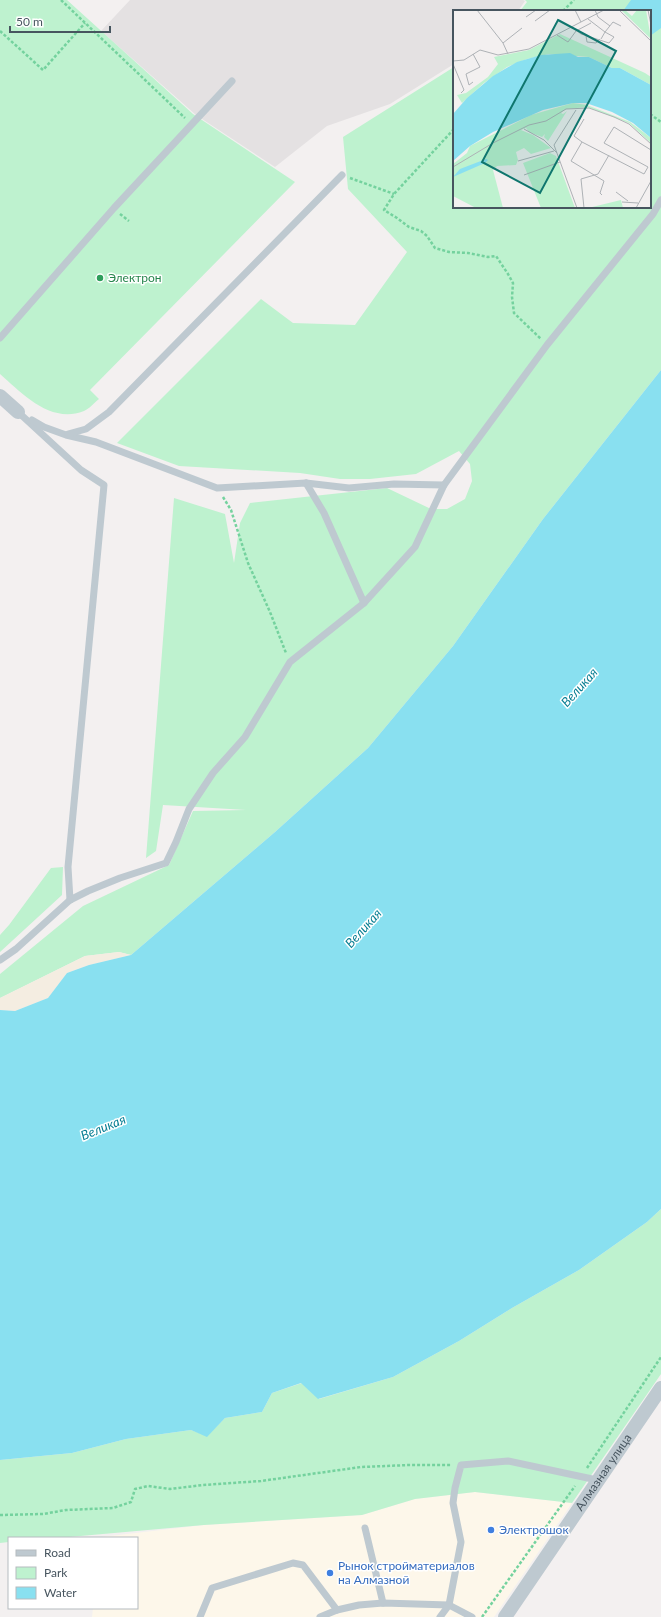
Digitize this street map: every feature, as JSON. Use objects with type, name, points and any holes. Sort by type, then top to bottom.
[{"type":"street","points":[[0,396],[18,412]]},
{"type":"street","name":"Алмазная улица","points":[[505,1617],[661,1388]]},
{"type":"lane","points":[[0,338],[114,208],[232,81]]},
{"type":"lane","points":[[66,435],[86,429],[109,412],[342,175]]},
{"type":"lane","points":[[0,960],[16,949],[70,900],[107,883],[166,863],[189,809],[213,773],[245,737],[290,662],[364,603],[415,547],[444,484],[547,346],[653,214],[661,200]]},
{"type":"lane","points":[[18,412],[44,428],[96,442],[217,488],[306,483],[349,488],[394,484],[444,484]]},
{"type":"lane","points":[[18,412],[81,470],[104,485],[68,867],[70,900]]},
{"type":"lane","points":[[306,483],[324,513],[364,603]]},
{"type":"lane","points":[[440,1617],[450,1605],[461,1542],[453,1503],[461,1465],[508,1461],[597,1480]]},
{"type":"lane","points":[[365,1528],[383,1603]]},
{"type":"lane","points":[[200,1617],[212,1588],[293,1563],[303,1565],[337,1610]]},
{"type":"lane","points":[[320,1617],[337,1610],[359,1605],[383,1603],[450,1605],[472,1617]]},
{"type":"path","points":[[61,0],[191,124]]},
{"type":"path","points":[[564,10],[574,0]]},
{"type":"path","points":[[0,31],[43,70],[85,23]]},
{"type":"path","points":[[651,115],[661,122]]},
{"type":"path","points":[[453,130],[394,194],[384,210],[409,227],[421,231],[427,236],[435,248],[449,252],[468,253],[488,257],[496,256],[513,283],[512,297],[514,313],[547,346]]},
{"type":"path","points":[[342,175],[394,194]]},
{"type":"path","points":[[217,488],[232,510],[248,563],[290,662]]},
{"type":"path","points":[[583,1474],[661,1357]]},
{"type":"path","points":[[0,1515],[44,1514],[66,1510],[113,1508],[131,1502],[135,1489],[148,1486],[170,1489],[261,1481],[361,1467],[461,1465]]},
{"type":"path","points":[[481,1617],[579,1480]]},
{"type":"shaded area","points":[[130,0],[525,1],[519,10],[453,10],[453,65],[390,104],[327,126],[275,167],[196,115],[101,31]]},
{"type":"shaded area","name":"Рынок стройматериалов на Алмазной","points":[[475,1492],[572,1503],[494,1617],[92,1617],[93,1609],[138,1609],[138,1537],[101,1537],[204,1525],[362,1515],[415,1499]]},
{"type":"green space","name":"Электрон","points":[[0,0],[67,0],[193,114],[295,182],[90,390],[99,399],[86,410],[72,414],[60,414],[38,405],[0,374]]},
{"type":"green space","points":[[525,0],[661,0],[661,370],[543,519],[453,646],[368,748],[275,832],[131,955],[119,952],[85,956],[0,998],[0,974],[83,906],[169,865],[193,811],[246,810],[163,805],[156,851],[146,858],[174,498],[225,514],[234,563],[240,523],[250,503],[387,488],[431,509],[447,509],[465,499],[472,481],[470,464],[459,451],[416,474],[370,479],[340,479],[300,473],[179,466],[117,443],[261,299],[293,323],[355,325],[407,252],[348,189],[343,137],[453,68],[453,208],[651,208],[651,10],[521,10],[527,2]]},
{"type":"green space","points":[[63,867],[62,895],[0,952],[0,935],[51,868]]},
{"type":"green space","points":[[661,1209],[661,1374],[572,1503],[475,1492],[415,1499],[362,1515],[204,1525],[69,1537],[8,1537],[8,1542],[0,1543],[0,1460],[72,1453],[126,1439],[191,1430],[207,1436],[225,1418],[262,1412],[272,1393],[302,1383],[319,1399],[393,1377],[459,1341],[512,1308],[579,1270],[647,1222]]},
{"type":"sand","points":[[119,952],[131,955],[89,965],[67,973],[48,998],[15,1011],[0,1010],[0,998],[85,956]]},
{"type":"water","points":[[631,0],[661,0],[661,28],[651,35],[651,10],[624,10]]},
{"type":"water","name":"Великая","points":[[661,370],[661,1209],[647,1222],[579,1270],[512,1308],[459,1341],[393,1377],[318,1399],[301,1383],[272,1393],[262,1412],[225,1418],[207,1437],[191,1430],[126,1439],[72,1453],[0,1460],[0,1010],[15,1011],[48,998],[67,973],[89,965],[131,955],[275,832],[368,748],[453,646],[543,519]]},
{"type":"place","name":"Электрон","points":[[100,278]]},
{"type":"place","name":"Электрошок","points":[[491,1530]]},
{"type":"place","name":"Рынок стройматериалов на Алмазной","points":[[330,1573]]}]
